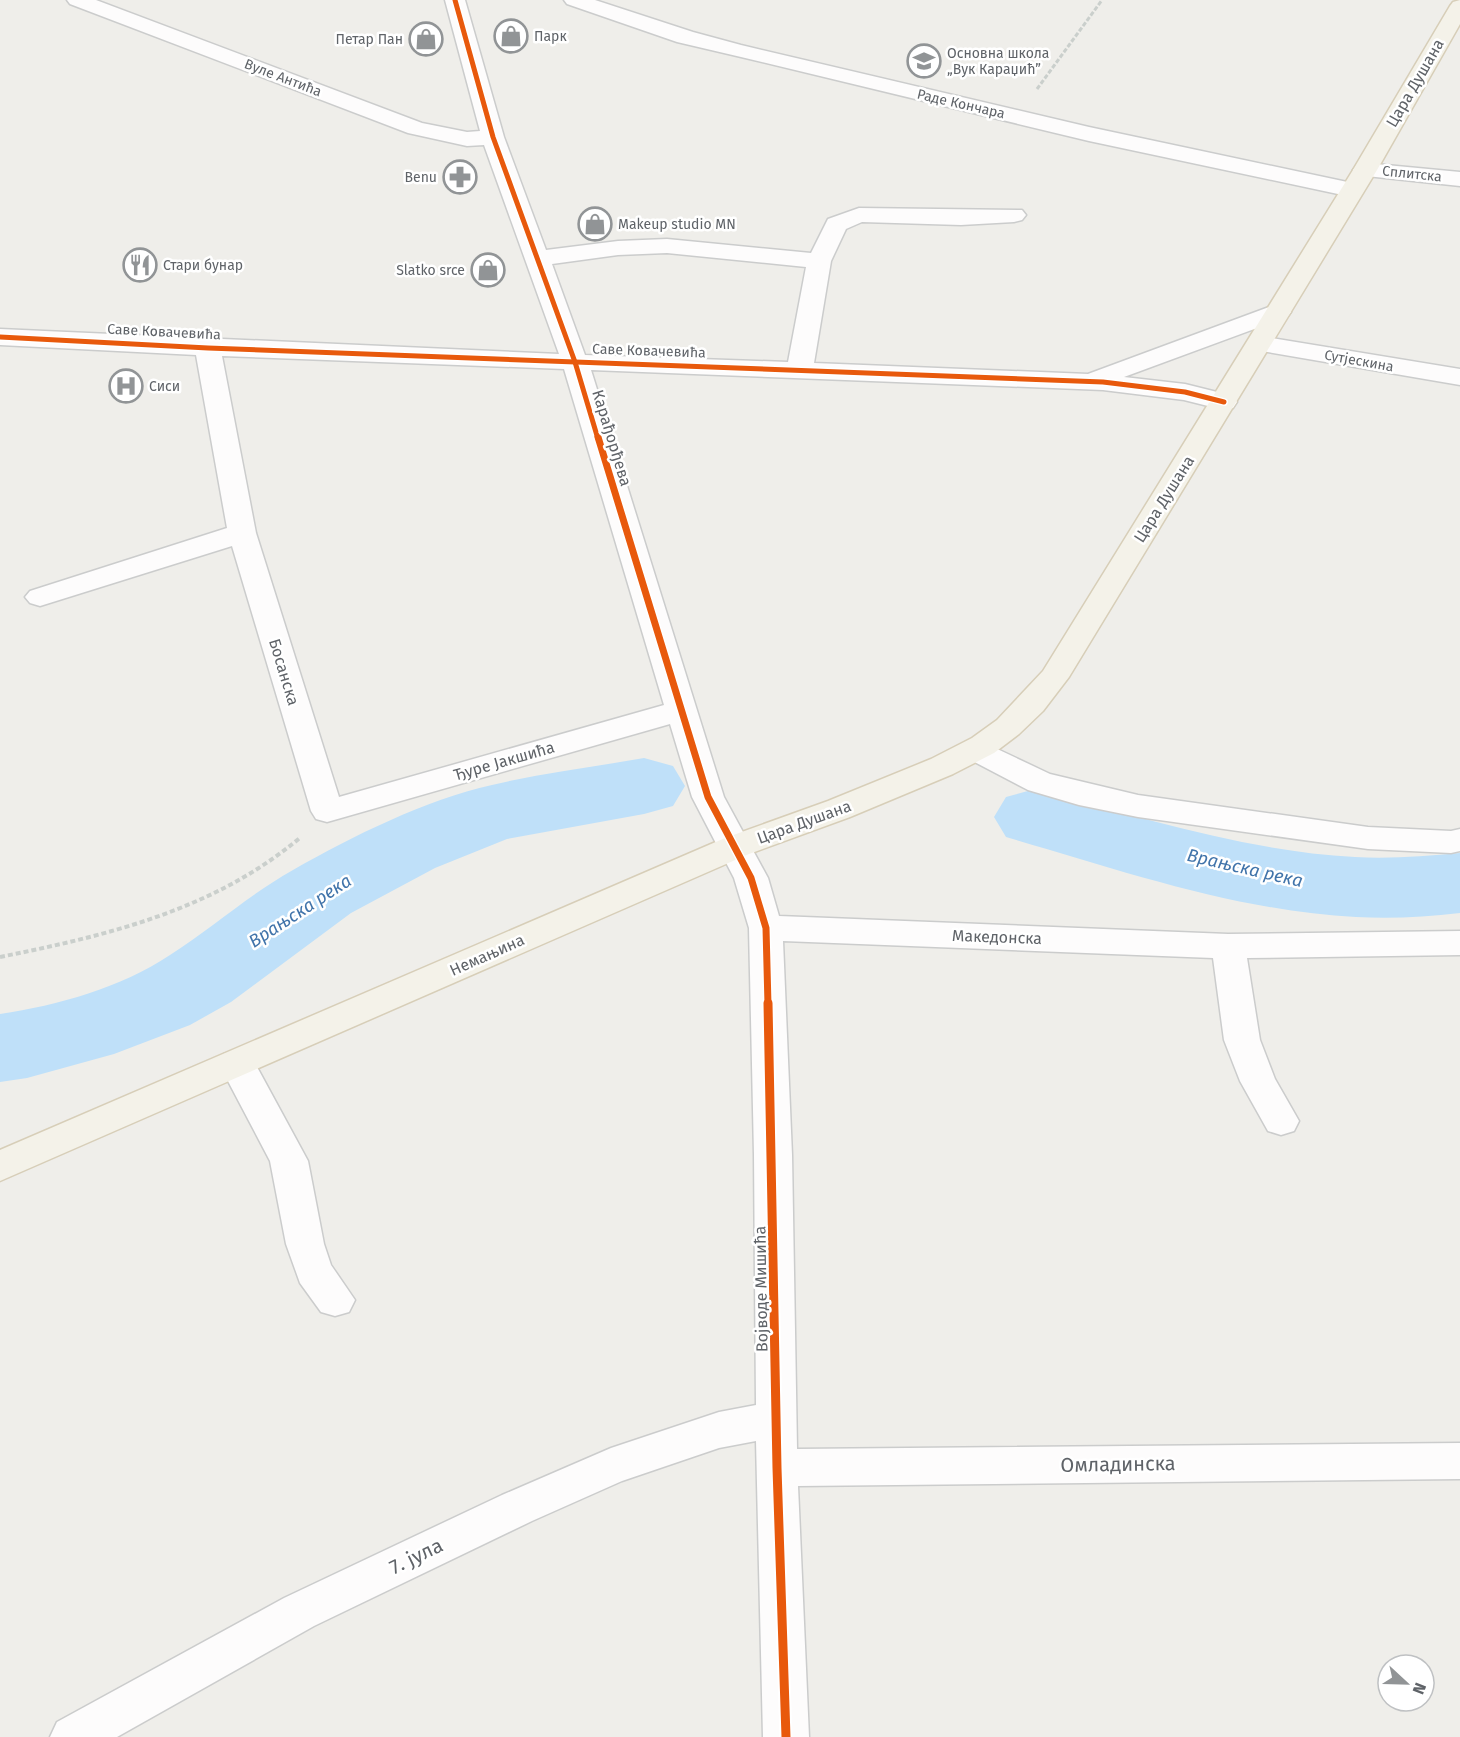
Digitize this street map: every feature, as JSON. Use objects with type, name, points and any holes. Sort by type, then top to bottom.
[{"type":"main road","name":"Цара Душана","points":[[736,846],[837,811],[976,750],[1007,728],[1033,705],[1054,677],[1224,402],[1460,6]]},
{"type":"main road","name":"Немањина","points":[[0,1166],[736,846]]},
{"type":"street","name":"Вуле Антића","points":[[77,0],[416,128],[467,139],[493,137]]},
{"type":"street","name":"Карађорђева","points":[[455,0],[493,137],[575,362],[708,797],[736,846]]},
{"type":"street","name":"Раде Кончара","points":[[574,0],[685,38],[1017,116],[1358,180]]},
{"type":"street","name":"Сплитска","points":[[1358,180],[1460,179]]},
{"type":"street","points":[[800,369],[819,261],[836,224],[859,215],[961,218],[1014,215]]},
{"type":"street","points":[[536,258],[618,248],[667,246],[819,261]]},
{"type":"street","points":[[1086,381],[1278,312]]},
{"type":"street","name":"Саве Ковачевића","points":[[0,337],[208,348],[1086,381],[1154,387],[1224,402]]},
{"type":"street","name":"Сутјескина","points":[[1258,344],[1460,378]]},
{"type":"street","name":"Босанска","points":[[208,348],[242,533],[327,811]]},
{"type":"street","points":[[40,597],[242,533]]},
{"type":"street","name":"Ђуре Јакшића","points":[[327,811],[682,710]]},
{"type":"street","points":[[976,750],[1039,782],[1079,794],[1138,806],[1368,838],[1451,842],[1460,840]]},
{"type":"street","name":"Војводе Мишића","points":[[736,846],[752,878],[766,928],[777,1468],[786,1737]]},
{"type":"street","name":"Македонска","points":[[766,928],[1228,946],[1460,943]]},
{"type":"street","points":[[1228,946],[1242,1040],[1258,1081],[1281,1121]]},
{"type":"street","points":[[237,1064],[289,1161],[305,1244],[314,1272],[336,1300]]},
{"type":"street","name":"7. јула","points":[[73,1737],[299,1612],[538,1498],[611,1466],[719,1430],[777,1419]]},
{"type":"street","name":"Омладинска","points":[[777,1468],[1460,1461]]},
{"type":"path","points":[[1017,116],[1102,0]]},
{"type":"path","points":[[0,957],[61,945],[177,910],[240,880],[283,854],[327,811]]},
{"type":"waterway","name":"Врањска река","points":[[0,1048],[27,1044],[114,1020],[159,1002],[200,979],[321,892],[406,847],[492,813],[644,786]]},
{"type":"waterway","name":"Врањска река","points":[[1035,817],[1191,859],[1246,872],[1300,881],[1355,887],[1408,888],[1460,883]]},
{"type":"cycle path","points":[[455,0],[493,137],[575,362],[708,797],[751,878],[766,928],[773,1155],[777,1468],[786,1737]]},
{"type":"cycle path","points":[[0,337],[208,348],[1103,382],[1185,392],[1224,402]]},
{"type":"place","name":"Парк","points":[[511,36]]},
{"type":"place","name":"Петар Пан","points":[[426,39]]},
{"type":"place","name":"Основна школа „Вук Караџић”","points":[[924,61]]},
{"type":"place","name":"Benu","points":[[460,177]]},
{"type":"place","name":"Makeup studio MN","points":[[595,224]]},
{"type":"place","name":"Стари бунар","points":[[140,265]]},
{"type":"place","name":"Slatko srce","points":[[488,270]]},
{"type":"place","name":"Сиси","points":[[126,386]]}]
